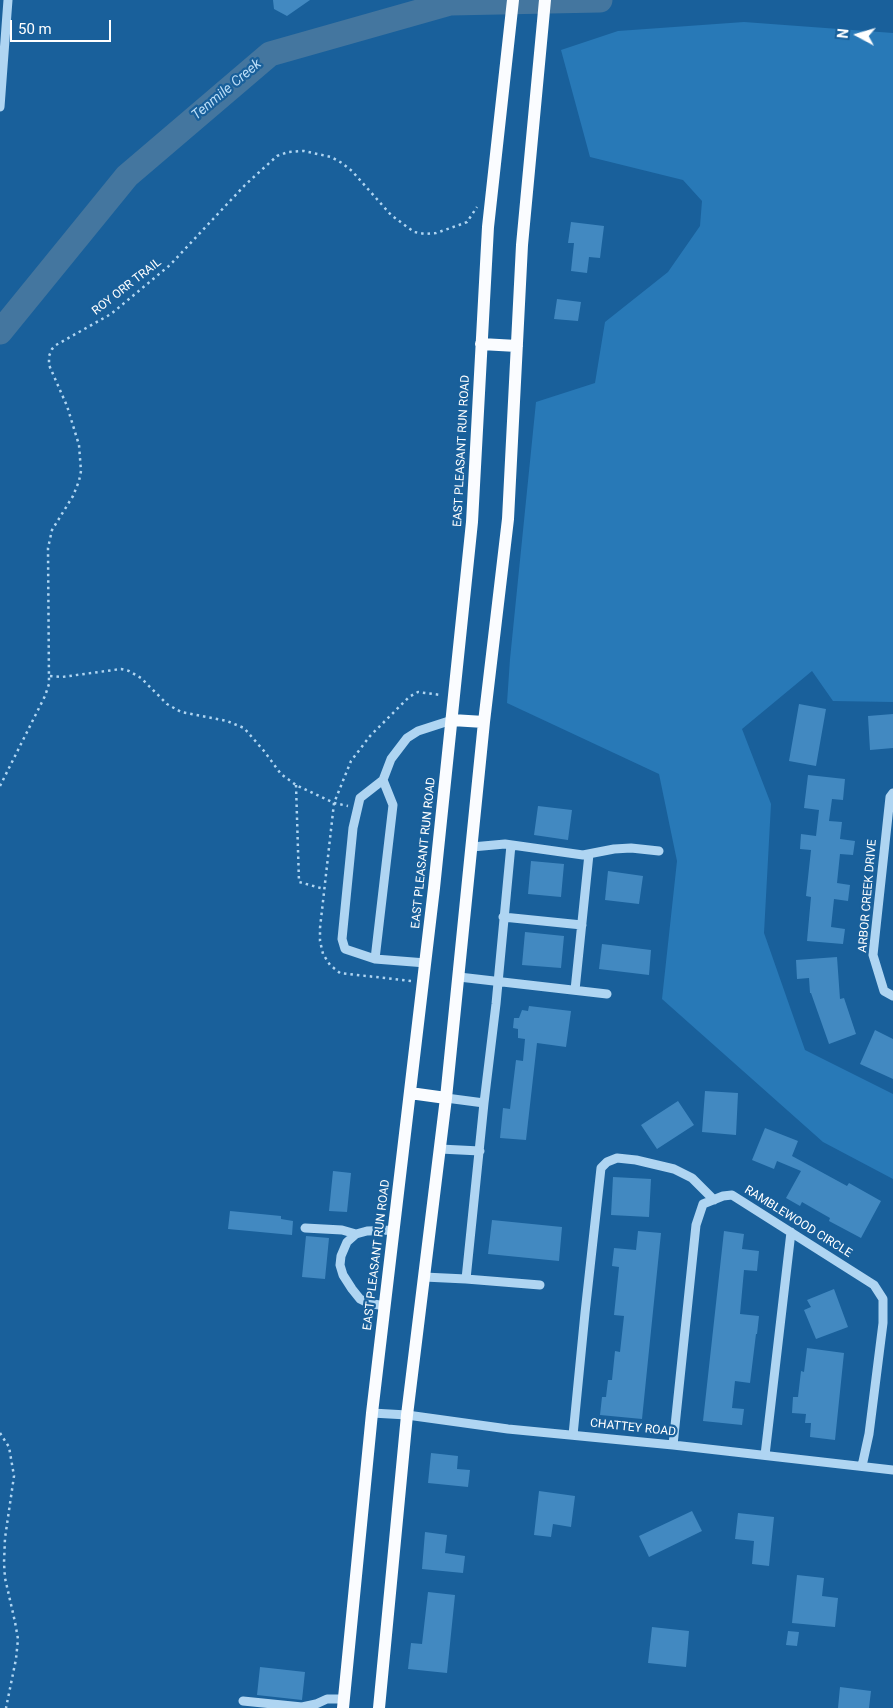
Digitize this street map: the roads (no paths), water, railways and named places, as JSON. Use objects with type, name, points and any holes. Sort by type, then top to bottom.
[{"type":"main road","name":"EAST PLEASANT RUN ROAD","points":[[343,1704],[372,1413],[426,963],[472,522],[488,228],[513,0]]},
{"type":"main road","points":[[379,1708],[407,1415],[446,1098],[484,722],[508,519],[522,245],[545,0]]},
{"type":"main road","points":[[481,344],[516,346]]},
{"type":"main road","points":[[452,720],[484,722]]},
{"type":"main road","points":[[410,1093],[446,1098]]},
{"type":"street","points":[[0,107],[8,0]]},
{"type":"street","points":[[426,963],[375,958],[345,949],[342,939],[353,828],[360,798],[383,780],[391,759],[407,738],[418,731],[452,720]]},
{"type":"street","points":[[375,958],[393,804],[383,780]]},
{"type":"street","name":"ARBOR CREEK DRIVE","points":[[893,794],[890,796],[873,955],[884,991],[893,996]]},
{"type":"street","points":[[472,847],[511,845],[584,855],[631,848],[659,851]]},
{"type":"street","points":[[466,1279],[511,845]]},
{"type":"street","points":[[575,990],[589,854]]},
{"type":"street","points":[[504,917],[582,925]]},
{"type":"street","points":[[459,977],[606,994]]},
{"type":"street","points":[[446,1098],[484,1103]]},
{"type":"street","points":[[440,1149],[480,1151]]},
{"type":"street","points":[[573,1435],[584,1313],[601,1168],[607,1162],[617,1158],[636,1160],[674,1169],[692,1178],[714,1200],[703,1204],[696,1225],[672,1445]]},
{"type":"street","name":"RAMBLEWOOD CIRCLE","points":[[714,1200],[732,1195],[874,1285],[883,1299],[883,1323],[869,1434],[862,1466]]},
{"type":"street","points":[[305,1228],[342,1230],[356,1234]]},
{"type":"street","points":[[384,1306],[368,1304],[360,1299],[352,1290],[343,1275],[340,1265],[341,1256],[347,1242],[356,1234],[367,1231],[394,1230]]},
{"type":"street","points":[[765,1455],[791,1232]]},
{"type":"street","points":[[424,1277],[540,1285]]},
{"type":"street","name":"CHATTEY ROAD","points":[[372,1413],[407,1415],[508,1429],[893,1470]]},
{"type":"street","points":[[243,1701],[302,1707],[327,1699],[343,1704]]},
{"type":"waterway","name":"Tenmile Creek","points":[[0,332],[127,176],[270,54],[450,3],[600,0]]}]
